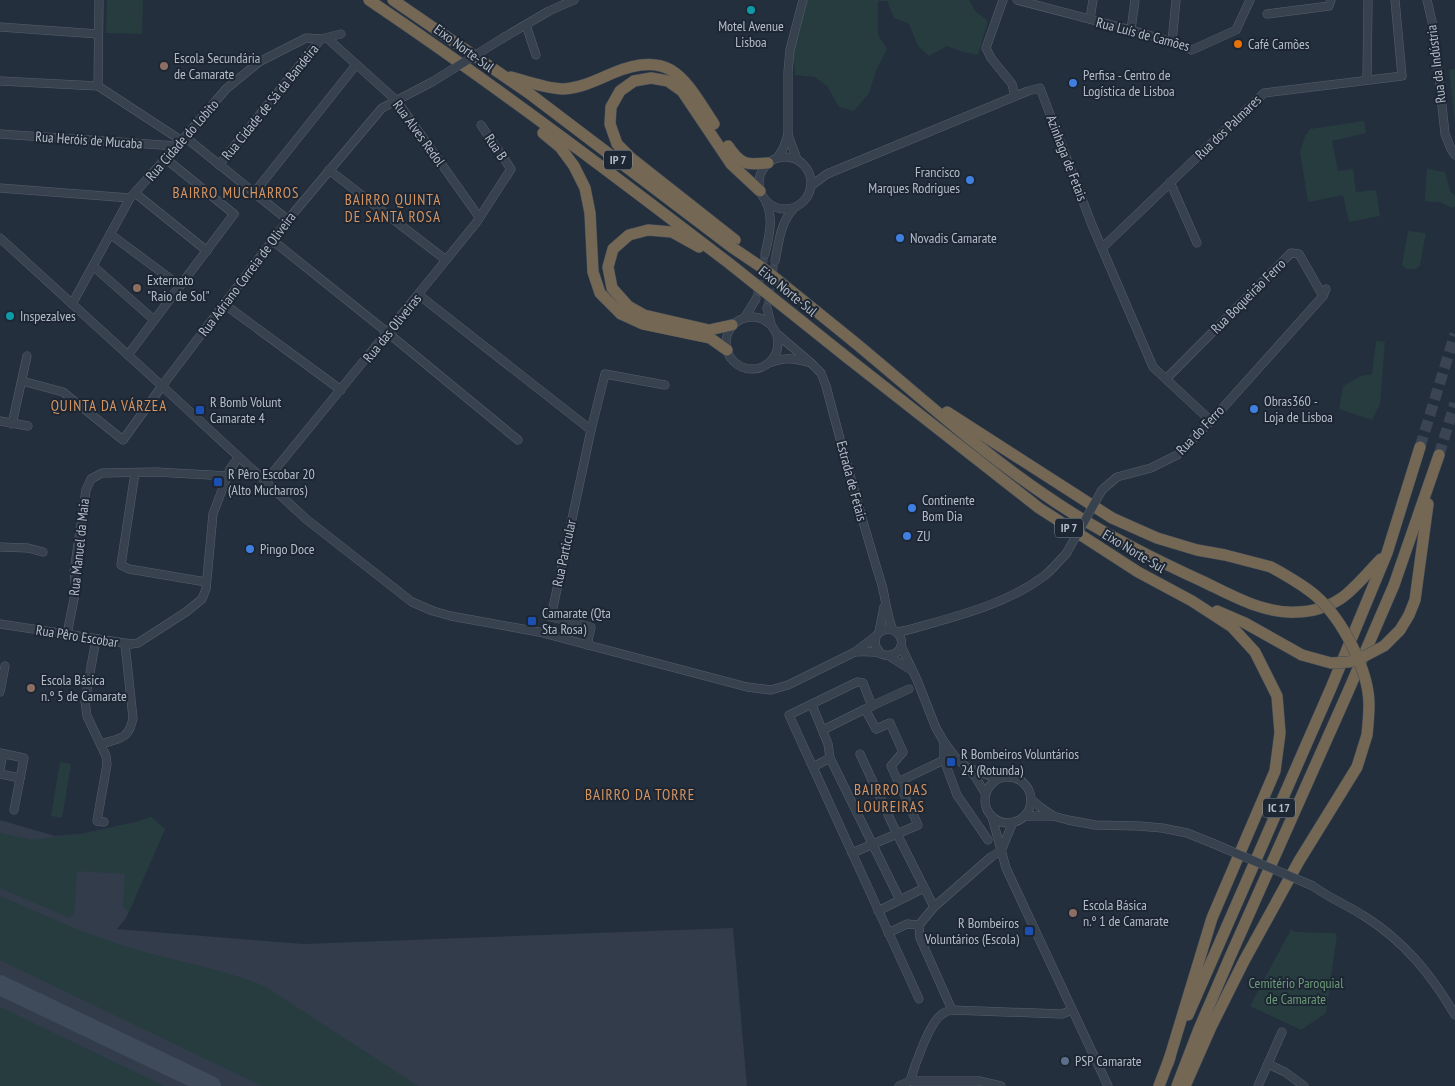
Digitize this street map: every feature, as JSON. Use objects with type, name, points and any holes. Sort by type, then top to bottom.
[{"type":"highway","name":"Eixo Norte-Sul","points":[[368,0],[434,45],[639,194],[1038,508],[1138,572],[1192,601]]},
{"type":"highway","name":"Eixo Norte-Sul","points":[[393,0],[501,74],[734,244],[912,389]]},
{"type":"highway","points":[[501,74],[562,89],[586,85],[627,68],[647,64],[669,68],[686,82],[736,158],[749,164],[772,160]]},
{"type":"highway","points":[[734,244],[631,158],[617,144],[610,124],[611,107],[620,91],[634,81],[651,78],[668,81],[682,91],[731,164],[763,196]]},
{"type":"highway","points":[[520,108],[538,129],[560,147],[574,166],[584,188],[590,213],[593,272],[600,293],[621,314],[643,324],[710,338],[726,350]]},
{"type":"highway","points":[[730,264],[672,232],[648,230],[629,235],[614,249],[608,267],[612,288],[628,306],[644,315],[710,330],[732,325]]},
{"type":"highway","points":[[912,389],[991,456],[1046,496],[1132,548],[1253,604],[1281,612],[1318,609],[1341,599],[1387,552]]},
{"type":"highway","points":[[912,389],[1112,518],[1157,538],[1197,550],[1271,567],[1296,581],[1317,597],[1341,626],[1355,651],[1364,674],[1369,703],[1367,736],[1357,767],[1299,862],[1244,961],[1211,1027],[1185,1086]]},
{"type":"highway","name":"IC 17","points":[[1159,1086],[1327,698],[1387,552],[1420,447]]},
{"type":"highway","name":"IC 17","points":[[1177,1086],[1230,957],[1394,585],[1439,455]]},
{"type":"highway","points":[[1192,601],[1246,623],[1302,656],[1331,663],[1349,662],[1384,646],[1400,630],[1415,600],[1433,474]]},
{"type":"highway","points":[[1168,1063],[1212,918],[1275,771],[1280,733],[1277,696],[1255,652],[1232,627],[1192,601]]},
{"type":"street","points":[[98,86],[99,0]]},
{"type":"street","name":"Rua Adriano Correia de Oliveira","points":[[22,381],[63,392],[123,440],[272,240],[382,108],[432,82],[549,11],[574,0]]},
{"type":"street","points":[[766,254],[771,221],[770,210],[763,196],[759,181],[762,171],[783,149],[788,135],[788,63],[803,0]]},
{"type":"street","points":[[1003,0],[986,48],[991,58],[1012,84],[1015,96]]},
{"type":"street","name":"Rua Luís de Camões","points":[[1016,0],[1050,4],[1090,19],[1172,42],[1192,50],[1236,30],[1250,0]]},
{"type":"street","points":[[1090,19],[1093,0]]},
{"type":"street","points":[[1131,30],[1135,0]]},
{"type":"street","points":[[1172,42],[1176,0]]},
{"type":"street","points":[[1267,14],[1329,6],[1331,0]]},
{"type":"street","points":[[1367,79],[1368,0]]},
{"type":"street","name":"Rua dos Palmares","points":[[1102,248],[1264,93],[1402,76],[1395,0]]},
{"type":"street","name":"Rua da Indústria","points":[[1427,0],[1434,30],[1445,134],[1455,155]]},
{"type":"street","points":[[526,25],[536,55]]},
{"type":"street","points":[[0,27],[98,34]]},
{"type":"street","name":"Rua Cidade do Lobito","points":[[72,304],[132,196],[226,89],[259,62],[306,38],[324,38],[341,34]]},
{"type":"street","name":"Rua Alves Redol","points":[[324,38],[397,101],[480,217]]},
{"type":"street","name":"Rua Cidade de Sá da Bandeira","points":[[219,165],[324,38]]},
{"type":"street","points":[[254,193],[356,65]]},
{"type":"street","points":[[0,81],[98,86],[219,165],[288,220]]},
{"type":"street","name":"Azinhaga de Fetais","points":[[827,174],[1015,96],[1040,88],[1102,248],[1152,367],[1211,421]]},
{"type":"street","name":"Rua B","points":[[481,125],[511,169]]},
{"type":"street","name":"Rua Heróis de Mucaba","points":[[0,134],[181,141]]},
{"type":"street","points":[[788,135],[797,159]]},
{"type":"street","points":[[772,160],[787,156],[797,159],[805,166],[810,175],[812,185],[809,195],[803,203],[794,208],[782,226],[775,261]]},
{"type":"street","points":[[128,355],[234,214],[166,159]]},
{"type":"street","name":"Rua das Oliveiras","points":[[265,482],[419,295],[480,217],[511,169]]},
{"type":"street","points":[[330,170],[446,260]]},
{"type":"street","points":[[810,175],[827,174]]},
{"type":"street","points":[[812,185],[827,174]]},
{"type":"street","points":[[1170,182],[1197,243]]},
{"type":"street","points":[[0,188],[132,196],[207,251]]},
{"type":"street","points":[[763,196],[773,207],[783,209],[794,208]]},
{"type":"street","points":[[110,234],[180,286]]},
{"type":"street","points":[[0,238],[306,519],[412,602],[451,616],[539,632],[747,687],[771,690],[788,685],[855,652],[878,634],[888,629],[897,633],[929,712],[944,742],[956,758],[968,768],[985,793]]},
{"type":"street","points":[[272,240],[518,440]]},
{"type":"street","name":"Rua Boqueirão Ferro","points":[[1166,379],[1291,253],[1300,254],[1324,292]]},
{"type":"street","points":[[93,266],[154,320]]},
{"type":"street","name":"Rua do Ferro","points":[[897,633],[980,609],[1022,590],[1044,576],[1066,554],[1102,490],[1117,477],[1151,468],[1176,455],[1211,421],[1324,292]]},
{"type":"street","points":[[419,295],[591,430]]},
{"type":"street","points":[[745,317],[756,299]]},
{"type":"street","points":[[224,304],[341,390]]},
{"type":"street","points":[[767,308],[771,324],[777,334],[778,345],[776,355],[769,363]]},
{"type":"street","points":[[771,324],[754,316],[745,317],[732,325],[726,341],[726,350],[731,360],[740,366],[750,369],[760,368],[782,358],[811,363]]},
{"type":"street","name":"Estrada de Fetais","points":[[777,334],[821,373],[881,583],[889,620],[897,633]]},
{"type":"street","points":[[12,424],[27,356]]},
{"type":"street","name":"Rua Particular","points":[[587,645],[591,627],[550,617],[605,374],[665,385]]},
{"type":"street","points":[[0,421],[28,426]]},
{"type":"street","name":"Rua Pêro Escobar","points":[[0,624],[125,644],[138,643],[186,612],[202,598],[206,589],[213,514],[230,469],[239,457]]},
{"type":"street","name":"Rua Manuel da Maia","points":[[67,634],[76,589],[74,572],[86,490],[91,479],[102,473],[156,472],[228,476]]},
{"type":"street","points":[[135,473],[121,565],[129,569],[206,582]]},
{"type":"street","points":[[0,547],[28,548],[43,552]]},
{"type":"street","name":"Estrada de Fetais","points":[[878,634],[885,602]]},
{"type":"street","points":[[878,634],[875,645],[880,653]]},
{"type":"street","points":[[96,639],[85,710],[86,716],[106,756],[107,764],[98,821],[104,822]]},
{"type":"street","points":[[100,744],[124,736],[130,732],[132,726],[133,718],[125,644]]},
{"type":"street","points":[[889,656],[896,653],[901,646]]},
{"type":"street","points":[[855,652],[880,653],[889,656],[912,671]]},
{"type":"street","points":[[0,692],[5,666]]},
{"type":"street","points":[[852,853],[918,825],[891,766],[903,752],[890,723],[876,729],[863,683],[857,682],[789,715],[888,933],[919,999]]},
{"type":"street","points":[[823,730],[909,689]]},
{"type":"street","points":[[812,705],[828,744],[830,758],[900,900]]},
{"type":"street","points":[[944,742],[944,760],[957,795],[988,840]]},
{"type":"street","points":[[0,769],[2,754],[24,758],[14,810]]},
{"type":"street","points":[[860,754],[897,834],[934,907]]},
{"type":"street","points":[[813,767],[830,758]]},
{"type":"street","points":[[898,782],[944,760]]},
{"type":"street","points":[[968,768],[998,779]]},
{"type":"street","points":[[0,774],[20,778]]},
{"type":"street","points":[[1025,816],[1031,799],[1029,791],[1020,780],[1013,777],[1005,777],[998,779],[988,787],[985,793],[985,806],[992,817],[1006,868],[1108,1086]]},
{"type":"street","points":[[1031,799],[1053,816]]},
{"type":"street","points":[[992,817],[1006,823],[1025,816],[1053,816],[1083,823],[1162,828],[1212,843],[1313,886],[1366,917],[1400,944],[1418,961],[1430,976],[1455,1015]]},
{"type":"street","points":[[952,1010],[920,938],[919,925],[934,907],[991,857],[1001,851],[1013,822]]},
{"type":"street","points":[[878,911],[924,888]]},
{"type":"street","points":[[888,933],[907,924],[919,925]]},
{"type":"street","points":[[910,1081],[920,1052],[935,1022],[945,1012],[952,1010],[1062,1014],[1072,1010]]},
{"type":"street","points":[[1258,1086],[1282,1032]]},
{"type":"street","points":[[1268,1064],[1285,1072],[1304,1086]]},
{"type":"street","points":[[899,1086],[910,1081],[979,1081],[1001,1086]]},
{"type":"shaded area","points":[[151,817],[165,829],[126,918],[117,929],[303,944],[733,928],[747,1086],[0,1086],[0,820],[55,836],[81,834]]},
{"type":"green space","points":[[107,0],[143,0],[142,34],[106,33]]},
{"type":"green space","points":[[807,0],[969,0],[976,12],[988,21],[978,55],[947,46],[929,56],[918,46],[909,24],[894,18],[887,1],[878,1],[878,35],[887,49],[876,71],[869,93],[854,111],[839,107],[827,86],[815,77],[795,75],[793,47]]},
{"type":"green space","points":[[1455,69],[1455,122],[1449,70]]},
{"type":"green space","points":[[1364,121],[1366,133],[1332,141],[1338,171],[1353,169],[1356,192],[1376,190],[1380,216],[1349,222],[1343,195],[1308,202],[1300,152],[1305,136],[1310,129]]},
{"type":"green space","points":[[1427,169],[1445,172],[1450,191],[1455,196],[1455,206],[1452,208],[1440,202],[1425,201]]},
{"type":"green space","points":[[1408,231],[1426,233],[1420,265],[1416,269],[1407,269],[1402,265]]},
{"type":"green space","points":[[1376,341],[1385,342],[1380,404],[1372,420],[1339,409],[1343,386],[1361,376],[1372,374]]},
{"type":"green space","points":[[60,762],[71,764],[62,818],[51,816]]},
{"type":"green space","points":[[151,817],[165,829],[129,912],[123,907],[125,874],[77,871],[74,913],[70,918],[0,888],[0,833],[33,840],[81,834]]},
{"type":"green space","points":[[0,896],[112,942],[231,974],[264,986],[418,1086],[262,1086],[0,960]]},
{"type":"green space","name":"Cemitério Paroquial de Camarate","points":[[1291,929],[1295,932],[1334,933],[1337,935],[1326,1013],[1301,1030],[1250,1006]]},
{"type":"green space","points":[[0,1007],[164,1086],[0,1086]]},
{"type":"taxiway","points":[[0,985],[211,1086]]},
{"type":"tunnel","points":[[756,299],[765,254]]},
{"type":"tunnel","points":[[767,308],[775,261]]},
{"type":"tunnel","points":[[1420,447],[1455,334]]},
{"type":"tunnel","points":[[1439,455],[1455,403]]},
{"type":"place","name":"Motel Avenue Lisboa","points":[[751,10]]},
{"type":"place","name":"Café Camões","points":[[1238,44]]},
{"type":"place","name":"Escola Secundária de Camarate","points":[[164,66]]},
{"type":"place","name":"Perfisa - Centro de Logística de Lisboa","points":[[1073,83]]},
{"type":"place","name":"Francisco Marques Rodrigues","points":[[970,180]]},
{"type":"place","name":"Novadis Camarate","points":[[900,238]]},
{"type":"place","name":"Externato \"Raio de Sol\"","points":[[137,288]]},
{"type":"place","name":"Inspezalves","points":[[10,316]]},
{"type":"place","name":"Obras360 - Loja de Lisboa","points":[[1254,409]]},
{"type":"place","name":"R Bomb Volunt Camarate 4","points":[[200,410]]},
{"type":"place","name":"R Pêro Escobar 20 (Alto Mucharros)","points":[[218,482]]},
{"type":"place","name":"Continente Bom Dia","points":[[912,508]]},
{"type":"place","name":"ZU","points":[[907,536]]},
{"type":"place","name":"Pingo Doce","points":[[250,549]]},
{"type":"place","name":"Camarate (Qta Sta Rosa)","points":[[532,621]]},
{"type":"place","name":"Escola Básica n.º 5 de Camarate","points":[[31,688]]},
{"type":"place","name":"R Bombeiros Voluntários 24 (Rotunda)","points":[[951,762]]},
{"type":"place","name":"Escola Básica n.º 1 de Camarate","points":[[1073,913]]},
{"type":"place","name":"R Bombeiros Voluntários (Escola)","points":[[1029,931]]},
{"type":"place","name":"PSP Camarate","points":[[1065,1061]]},
{"type":"district","name":"BAIRRO MUCHARROS","points":[[236,193]]},
{"type":"district","name":"BAIRRO QUINTA DE SANTA ROSA","points":[[393,208]]},
{"type":"district","name":"QUINTA DA VÁRZEA","points":[[109,406]]},
{"type":"district","name":"BAIRRO DA TORRE","points":[[640,795]]},
{"type":"district","name":"BAIRRO DAS LOUREIRAS","points":[[891,798]]}]
